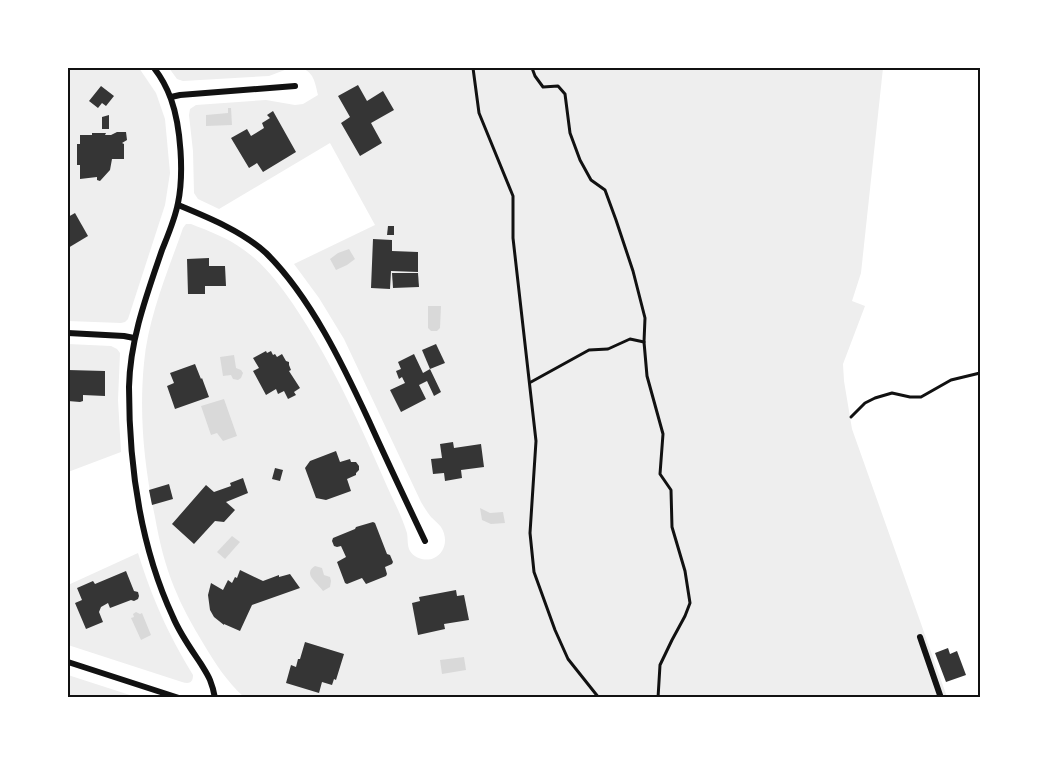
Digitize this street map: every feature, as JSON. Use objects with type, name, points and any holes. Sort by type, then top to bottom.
[{"type":"street","points":[[154,68],[171,97],[176,116],[182,185],[178,205],[134,338],[129,384],[130,436],[140,513],[160,585],[174,619],[210,680],[215,698]]},
{"type":"street","points":[[171,97],[180,94],[295,87]]},
{"type":"street","points":[[178,205],[243,235],[266,253],[289,279],[346,372],[425,541]]},
{"type":"street","points":[[68,333],[134,338]]},
{"type":"street","points":[[920,637],[941,698]]},
{"type":"street","points":[[68,662],[180,698]]},
{"type":"path","points":[[473,68],[479,113],[513,196],[513,238],[536,441],[530,533],[534,572],[568,659],[599,698]]},
{"type":"path","points":[[532,68],[543,87],[558,86],[565,94],[570,133],[580,160],[591,180],[605,190],[633,271],[645,318],[644,342],[647,376],[663,434],[660,474],[671,490],[672,527],[685,571],[690,603],[660,665],[658,698]]},
{"type":"path","points":[[531,382],[589,350],[608,349],[630,339],[644,342]]},
{"type":"path","points":[[851,417],[875,398],[892,393],[921,397],[951,380],[981,373]]},
{"type":"shaded area","points":[[68,68],[139,68],[156,93],[165,119],[170,173],[165,205],[128,319],[121,323],[68,321]]},
{"type":"shaded area","points":[[169,68],[290,68],[269,76],[183,81],[177,79]]},
{"type":"shaded area","points":[[300,68],[883,68],[861,273],[852,301],[865,306],[843,364],[844,381],[852,429],[947,697],[244,697],[222,672],[208,650],[187,616],[174,587],[158,535],[145,459],[142,401],[146,346],[159,294],[186,224],[211,232],[238,246],[265,268],[277,282],[308,326],[346,397],[402,518],[410,551],[414,556],[427,560],[438,555],[445,544],[443,531],[421,502],[344,339],[319,298],[294,264],[375,225],[330,143],[219,209],[198,199],[194,193],[190,109],[196,105],[266,100],[295,105],[303,104],[318,95],[311,75]]},
{"type":"shaded area","points":[[228,108],[231,108],[232,125],[206,126],[206,115],[228,113]]},
{"type":"shaded area","points":[[349,249],[355,259],[336,270],[330,259]]},
{"type":"shaded area","points":[[428,306],[441,306],[440,328],[437,331],[431,331],[428,328]]},
{"type":"shaded area","points":[[68,344],[111,346],[120,353],[118,400],[121,452],[68,472]]},
{"type":"shaded area","points":[[234,355],[236,368],[243,373],[238,380],[233,379],[231,375],[223,376],[220,357]]},
{"type":"shaded area","points":[[224,399],[237,436],[223,441],[217,433],[211,435],[201,406]]},
{"type":"shaded area","points":[[480,508],[490,513],[503,512],[505,523],[491,524],[482,520]]},
{"type":"shaded area","points":[[232,536],[240,542],[225,559],[217,552]]},
{"type":"shaded area","points":[[138,553],[161,616],[193,675],[190,682],[182,682],[68,645],[68,585]]},
{"type":"shaded area","points":[[315,566],[322,568],[324,575],[330,577],[330,587],[323,591],[310,575],[311,569]]},
{"type":"shaded area","points":[[136,612],[142,613],[151,635],[141,640],[131,618]]},
{"type":"shaded area","points":[[464,657],[466,670],[442,674],[440,660]]},
{"type":"shaded area","points":[[68,675],[136,697],[68,697]]},
{"type":"building","points":[[358,85],[367,101],[383,91],[394,110],[371,123],[382,143],[360,156],[341,123],[350,117],[338,96]]},
{"type":"building","points":[[101,86],[114,96],[106,106],[102,103],[98,108],[89,101]]},
{"type":"building","points":[[273,111],[296,152],[263,172],[257,163],[249,168],[231,138],[247,129],[251,136],[264,128],[262,123],[270,118],[267,115]]},
{"type":"building","points":[[109,115],[109,129],[102,129],[102,117]]},
{"type":"building","points":[[126,132],[127,140],[122,143],[124,144],[124,159],[112,159],[110,170],[100,181],[97,177],[80,179],[77,144],[80,144],[80,135],[106,133],[105,135],[111,135]]},
{"type":"building","points":[[75,213],[88,236],[68,248],[68,217]]},
{"type":"building","points":[[388,226],[394,226],[394,235],[387,235]]},
{"type":"building","points":[[373,239],[392,240],[392,251],[418,252],[418,272],[391,271],[390,289],[371,288]]},
{"type":"building","points":[[209,258],[209,266],[225,266],[226,286],[205,286],[205,294],[188,294],[187,259]]},
{"type":"building","points":[[392,273],[418,273],[419,287],[393,288]]},
{"type":"building","points":[[436,344],[445,363],[430,369],[422,350]]},
{"type":"building","points":[[266,351],[267,353],[271,351],[277,357],[282,354],[289,362],[291,370],[289,371],[300,388],[294,392],[296,395],[288,399],[284,391],[278,394],[276,389],[266,395],[253,371],[259,368],[253,358]]},
{"type":"building","points":[[414,354],[423,373],[430,369],[441,392],[434,396],[427,381],[419,385],[426,399],[401,412],[390,390],[405,383],[402,377],[399,379],[396,371],[401,369],[398,362]]},
{"type":"building","points":[[195,364],[209,397],[175,409],[167,386],[174,383],[170,373]]},
{"type":"building","points":[[68,370],[105,371],[105,396],[83,395],[83,401],[68,401]]},
{"type":"building","points":[[453,442],[454,448],[481,444],[484,467],[461,470],[462,478],[445,481],[444,473],[433,474],[431,459],[442,458],[440,444]]},
{"type":"building","points":[[336,451],[340,462],[350,459],[359,466],[356,475],[347,479],[351,491],[326,500],[316,498],[305,468],[310,461]]},
{"type":"building","points":[[275,468],[283,470],[280,481],[272,479]]},
{"type":"building","points":[[243,478],[248,493],[226,502],[235,510],[224,522],[215,521],[194,544],[172,524],[206,485],[214,492],[231,486],[230,483]]},
{"type":"building","points":[[169,484],[173,499],[152,505],[149,490]]},
{"type":"building","points":[[373,522],[393,562],[385,567],[386,576],[366,584],[362,578],[347,584],[337,562],[346,557],[341,546],[334,546],[333,538]]},
{"type":"building","points":[[240,570],[263,581],[290,574],[300,588],[252,605],[240,631],[224,625],[214,617],[210,610],[208,595],[211,583],[223,590],[228,580],[232,583],[235,577],[237,578]]},
{"type":"building","points":[[126,571],[134,591],[138,592],[138,599],[110,608],[108,603],[101,607],[99,612],[103,622],[86,629],[75,603],[82,600],[77,588],[93,581],[95,584]]},
{"type":"building","points":[[456,590],[457,596],[464,595],[469,620],[444,624],[445,629],[418,635],[412,603],[420,601],[419,597]]},
{"type":"building","points":[[305,642],[344,654],[336,680],[334,679],[332,685],[322,682],[319,693],[286,683],[291,665],[296,667]]},
{"type":"building","points":[[948,648],[950,654],[957,651],[966,675],[946,682],[935,653]]}]
